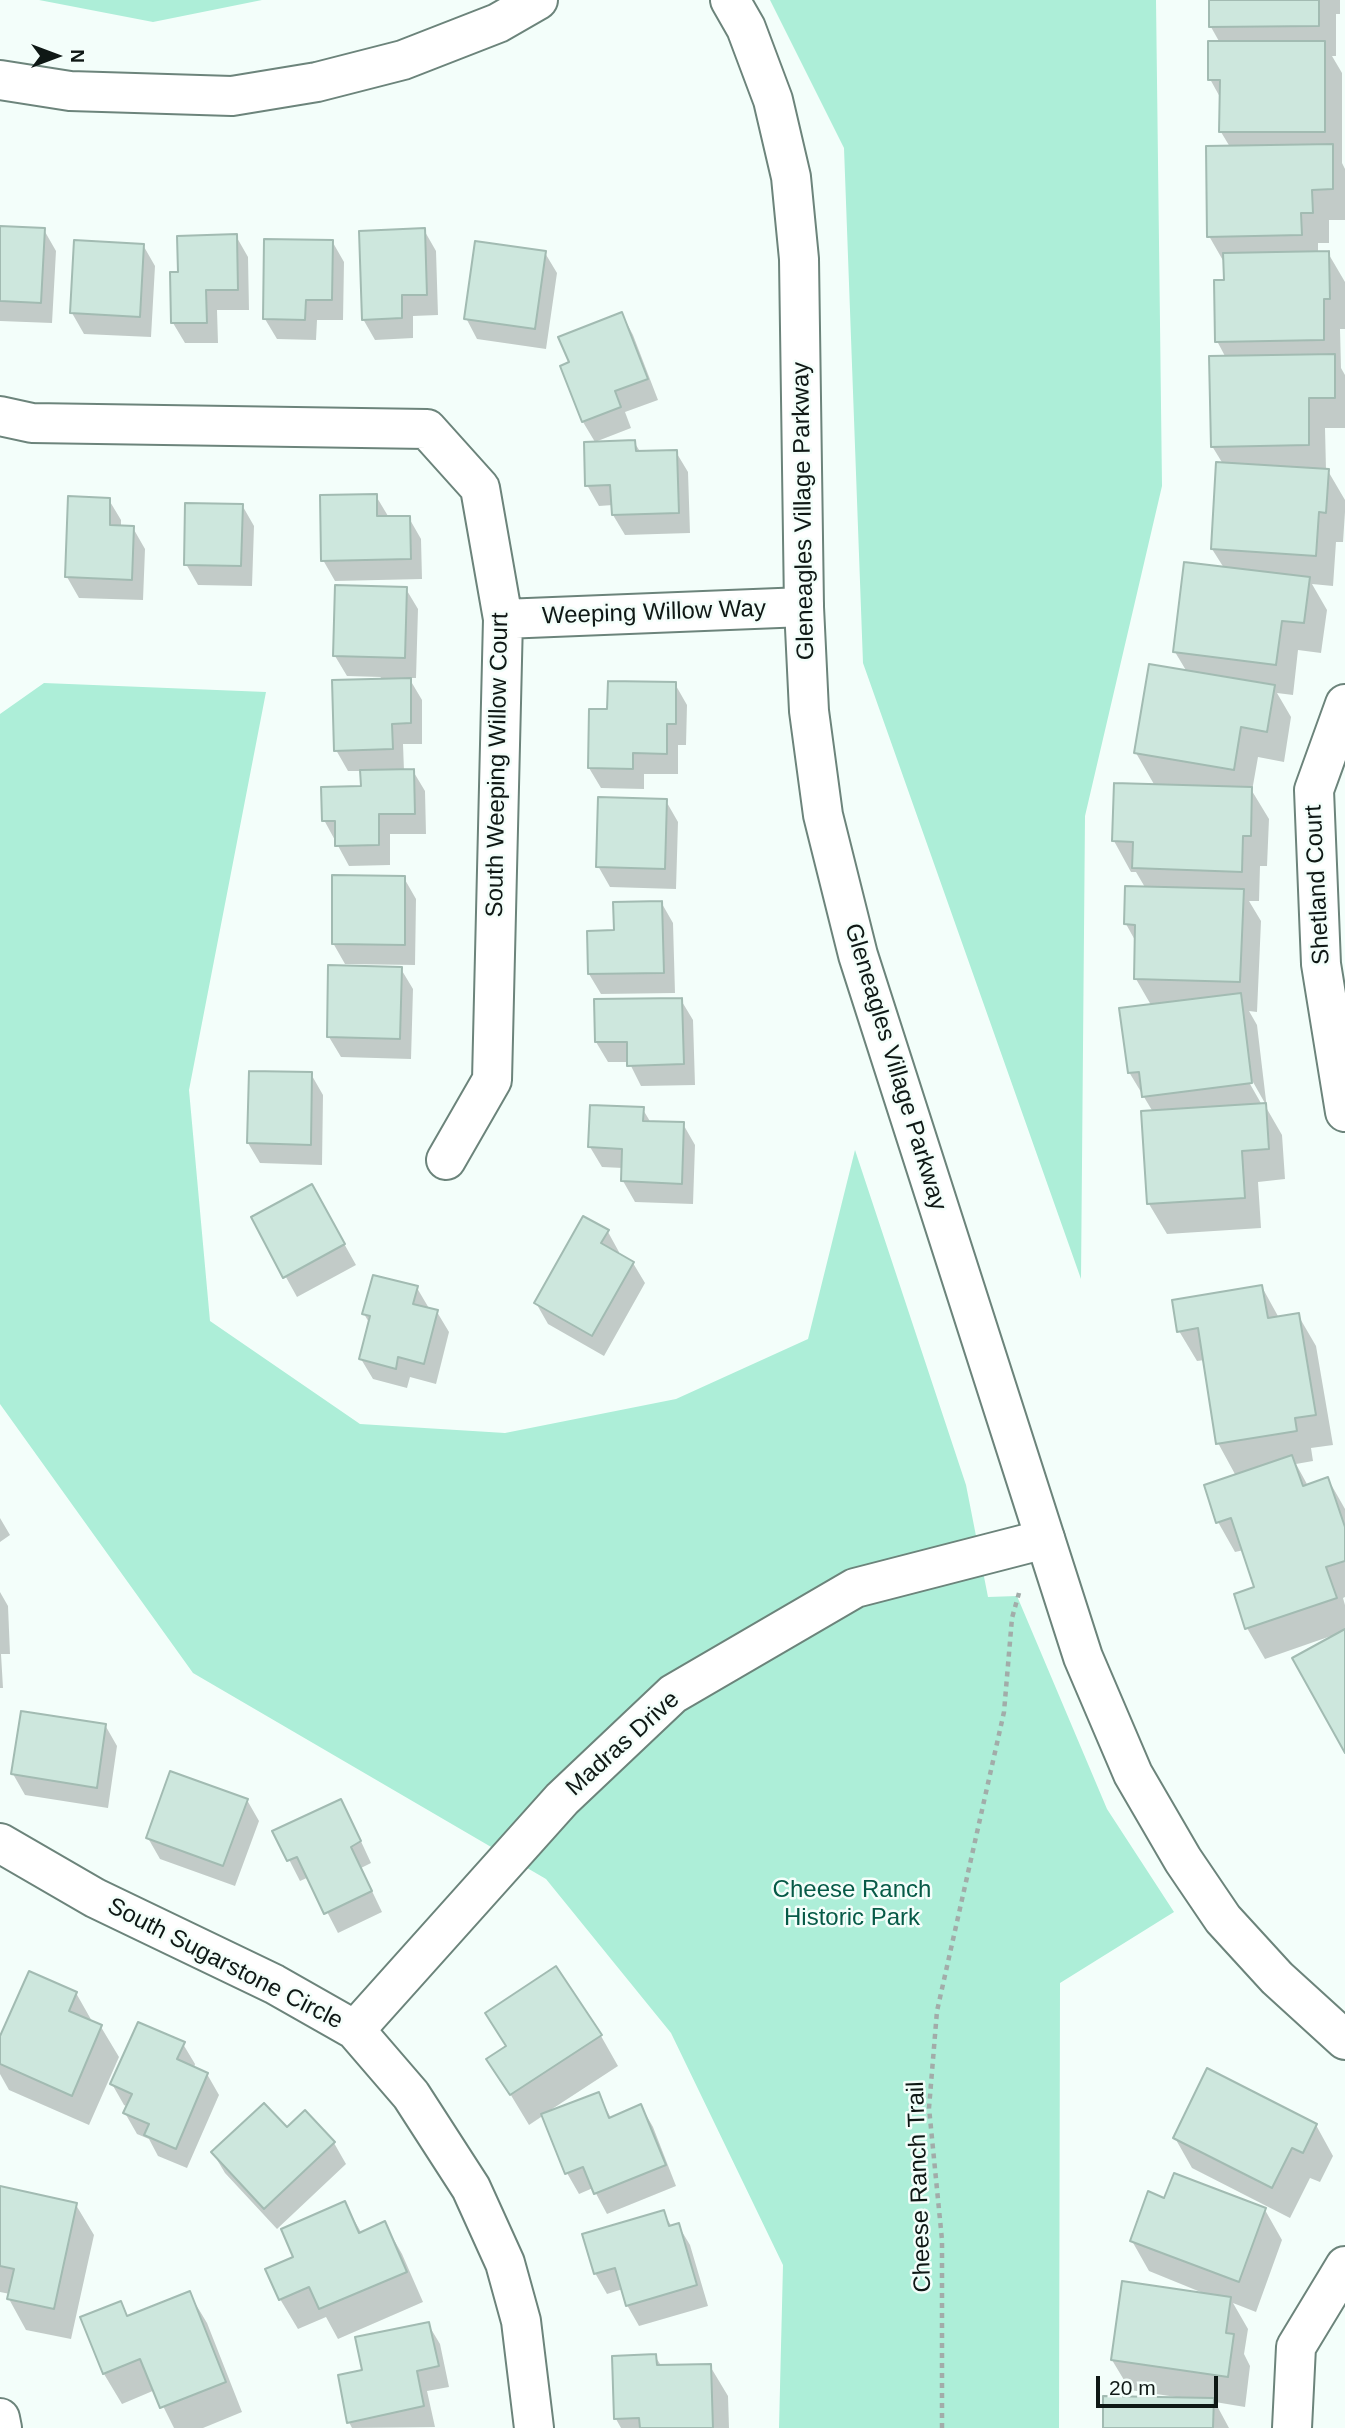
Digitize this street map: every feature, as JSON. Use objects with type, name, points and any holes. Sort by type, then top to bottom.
[{"type":"street","points":[[0,80],[69,91],[232,96],[317,82],[403,60],[498,23],[538,0]]},
{"type":"street","name":"Gleneagles Village Parkway","points":[[730,0],[746,28],[773,100],[791,177],[799,258],[804,607],[809,711],[823,815],[855,943],[1083,1657],[1128,1763],[1183,1860],[1223,1919],[1278,1978],[1345,2040]]},
{"type":"street","name":"South Weeping Willow Court","points":[[0,416],[32,423],[427,429],[480,488],[503,618],[492,1080],[446,1160]]},
{"type":"street","name":"Weeping Willow Way","points":[[503,618],[804,607]]},
{"type":"street","name":"Shetland Court","points":[[1345,704],[1314,790],[1321,964],[1345,1112]]},
{"type":"street","name":"Madras Drive","points":[[355,2030],[562,1799],[673,1694],[855,1588],[1045,1539]]},
{"type":"street","name":"South Sugarstone Circle","points":[[0,1843],[95,1898],[275,1984],[355,2030],[411,2095],[471,2188],[505,2263],[521,2320],[534,2428]]},
{"type":"street","points":[[1292,2428],[1296,2347],[1345,2266]]},
{"type":"street","points":[[0,2418],[2,2428]]},
{"type":"path","name":"Cheese Ranch Trail","points":[[942,2428],[942,2240],[929,2108],[937,2011],[1004,1712],[1012,1618],[1017,1596],[1045,1539]]},
{"type":"green space","points":[[39,0],[262,0],[153,22]]},
{"type":"green space","points":[[770,0],[1156,0],[1162,486],[1085,816],[1081,1279],[863,663],[844,148]]},
{"type":"green space","name":"Cheese Ranch Historic Park","points":[[44,683],[266,692],[189,1090],[210,1321],[360,1424],[505,1433],[676,1399],[808,1339],[855,1150],[966,1485],[988,1597],[1017,1596],[1107,1809],[1174,1912],[1060,1983],[1059,2428],[779,2428],[783,2265],[671,2033],[546,1879],[193,1673],[0,1404],[0,714]]},
{"type":"building","points":[[1209,0],[1319,0],[1319,26],[1209,27]]},
{"type":"building","points":[[1208,41],[1325,41],[1325,132],[1219,132],[1220,80],[1208,80]]},
{"type":"building","points":[[1333,144],[1333,189],[1312,190],[1313,213],[1301,213],[1302,235],[1207,237],[1206,146]]},
{"type":"building","points":[[0,226],[45,228],[41,303],[0,301]]},
{"type":"building","points":[[425,228],[427,295],[402,295],[402,318],[362,320],[359,231]]},
{"type":"building","points":[[237,234],[238,290],[206,290],[207,323],[171,323],[170,272],[178,272],[177,236]]},
{"type":"building","points":[[264,239],[333,240],[332,300],[306,300],[305,320],[263,319]]},
{"type":"building","points":[[74,240],[144,244],[140,317],[70,313]]},
{"type":"building","points":[[475,241],[546,251],[535,329],[464,319]]},
{"type":"building","points":[[1329,251],[1330,299],[1324,299],[1324,340],[1215,342],[1214,280],[1224,280],[1223,253]]},
{"type":"building","points":[[622,312],[648,379],[615,391],[621,407],[582,422],[560,366],[569,362],[558,337]]},
{"type":"building","points":[[1335,354],[1335,398],[1309,398],[1309,445],[1211,447],[1209,356]]},
{"type":"building","points":[[635,440],[636,451],[677,450],[679,513],[612,515],[610,485],[585,486],[584,442]]},
{"type":"building","points":[[1216,462],[1329,469],[1326,513],[1319,512],[1316,556],[1211,549]]},
{"type":"building","points":[[377,494],[377,516],[410,516],[411,559],[321,561],[320,495]]},
{"type":"building","points":[[68,496],[110,498],[110,525],[134,526],[132,580],[65,577]]},
{"type":"building","points":[[185,503],[243,504],[241,566],[184,565]]},
{"type":"building","points":[[1184,562],[1310,577],[1304,623],[1282,621],[1276,665],[1173,652]]},
{"type":"building","points":[[335,585],[407,587],[405,658],[333,656]]},
{"type":"building","points":[[1149,664],[1275,685],[1267,732],[1241,727],[1234,770],[1134,753]]},
{"type":"building","points":[[411,678],[411,723],[392,724],[393,749],[334,751],[332,680]]},
{"type":"building","points":[[608,681],[676,682],[676,724],[667,724],[667,754],[633,753],[633,769],[588,768],[589,709],[607,709]]},
{"type":"building","points":[[414,769],[415,814],[379,814],[379,845],[335,846],[335,821],[322,821],[321,787],[361,786],[360,770]]},
{"type":"building","points":[[1114,783],[1252,787],[1251,836],[1243,836],[1242,872],[1132,868],[1133,842],[1112,841]]},
{"type":"building","points":[[598,797],[667,799],[665,869],[596,867]]},
{"type":"building","points":[[332,875],[405,876],[405,945],[332,944]]},
{"type":"building","points":[[1125,886],[1244,889],[1240,982],[1134,979],[1135,925],[1124,924]]},
{"type":"building","points":[[662,901],[664,973],[588,974],[587,931],[614,930],[613,902]]},
{"type":"building","points":[[328,965],[402,967],[400,1039],[327,1037]]},
{"type":"building","points":[[1241,993],[1252,1083],[1142,1097],[1139,1072],[1128,1073],[1119,1008]]},
{"type":"building","points":[[682,998],[684,1064],[627,1066],[627,1042],[595,1042],[594,999]]},
{"type":"building","points":[[249,1071],[312,1072],[311,1145],[247,1143]]},
{"type":"building","points":[[1266,1103],[1269,1149],[1242,1151],[1245,1198],[1147,1204],[1141,1111]]},
{"type":"building","points":[[590,1105],[644,1107],[643,1121],[684,1122],[682,1184],[621,1181],[622,1149],[588,1147]]},
{"type":"building","points":[[312,1184],[345,1244],[283,1278],[251,1217]]},
{"type":"building","points":[[583,1216],[609,1230],[601,1243],[634,1262],[592,1336],[534,1303]]},
{"type":"building","points":[[373,1275],[418,1286],[413,1304],[438,1310],[424,1364],[398,1357],[396,1369],[359,1359],[370,1316],[362,1314]]},
{"type":"building","points":[[1262,1285],[1268,1318],[1299,1313],[1316,1415],[1295,1418],[1297,1431],[1216,1444],[1198,1328],[1177,1332],[1172,1300]]},
{"type":"building","points":[[1292,1455],[1303,1486],[1328,1477],[1345,1527],[1345,1561],[1326,1567],[1337,1598],[1245,1629],[1234,1594],[1254,1587],[1231,1518],[1216,1523],[1204,1485]]},
{"type":"building","points":[[1345,1629],[1345,1753],[1292,1658]]},
{"type":"building","points":[[21,1711],[106,1724],[97,1788],[11,1774]]},
{"type":"building","points":[[170,1771],[248,1799],[223,1866],[146,1838]]},
{"type":"building","points":[[341,1799],[361,1841],[351,1847],[372,1891],[324,1914],[297,1857],[287,1861],[272,1831]]},
{"type":"building","points":[[556,1966],[602,2035],[510,2095],[486,2059],[506,2046],[485,2013]]},
{"type":"building","points":[[29,1971],[77,1992],[69,2011],[102,2025],[72,2096],[0,2064],[0,2036]]},
{"type":"building","points":[[138,2022],[185,2042],[177,2059],[208,2073],[176,2149],[144,2135],[149,2124],[123,2113],[132,2094],[110,2084]]},
{"type":"building","points":[[1207,2068],[1317,2124],[1303,2153],[1292,2148],[1272,2188],[1173,2138]]},
{"type":"building","points":[[599,2092],[609,2118],[641,2104],[666,2165],[594,2194],[583,2167],[565,2174],[541,2114]]},
{"type":"building","points":[[264,2103],[287,2127],[305,2110],[335,2142],[264,2209],[211,2152]]},
{"type":"building","points":[[1174,2173],[1266,2208],[1239,2282],[1130,2241],[1148,2191],[1164,2198]]},
{"type":"building","points":[[0,2186],[77,2203],[54,2309],[7,2299],[14,2269],[0,2266]]},
{"type":"building","points":[[345,2201],[359,2233],[385,2221],[407,2272],[319,2309],[309,2287],[279,2300],[265,2269],[293,2257],[281,2229]]},
{"type":"building","points":[[664,2210],[669,2226],[679,2223],[697,2285],[626,2306],[615,2268],[594,2274],[582,2234]]},
{"type":"building","points":[[1122,2281],[1231,2297],[1226,2333],[1234,2334],[1228,2377],[1111,2360]]},
{"type":"building","points":[[190,2291],[226,2382],[160,2408],[140,2359],[103,2374],[80,2317],[121,2301],[127,2316]]},
{"type":"building","points":[[429,2322],[439,2366],[417,2371],[424,2406],[347,2423],[338,2375],[362,2370],[355,2337]]},
{"type":"building","points":[[656,2354],[657,2365],[711,2364],[713,2428],[640,2428],[639,2418],[614,2419],[612,2356]]},
{"type":"building","points":[[1103,2396],[1214,2398],[1213,2428],[1103,2428]]}]
